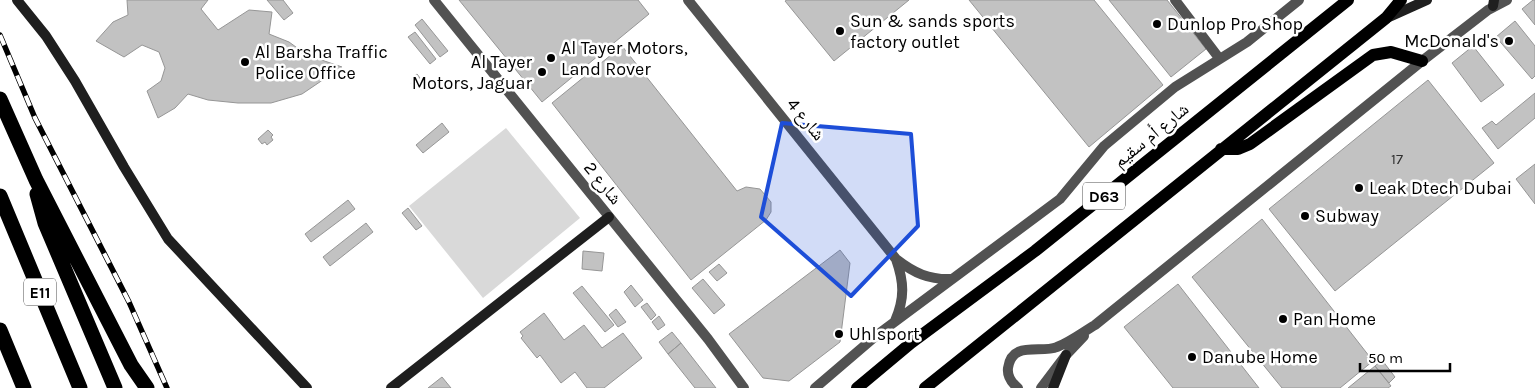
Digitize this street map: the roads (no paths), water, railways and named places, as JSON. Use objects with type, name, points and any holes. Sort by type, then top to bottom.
[{"type":"highway","points":[[0,99],[36,180],[131,365],[147,388]]},
{"type":"highway","points":[[36,180],[41,213],[115,388]]},
{"type":"highway","name":"E11","points":[[0,196],[80,388]]},
{"type":"highway","points":[[0,330],[24,388]]},
{"type":"main road","name":"شارع أم سقيم","points":[[857,388],[911,343],[1035,251],[1348,0]]},
{"type":"main road","name":"D63","points":[[925,388],[1386,18],[1401,0]]},
{"type":"main road","points":[[1221,149],[1238,149],[1250,144],[1372,55],[1391,52],[1422,62]]},
{"type":"street","points":[[17,0],[31,16],[75,81],[132,182],[168,239],[307,388]]},
{"type":"street","points":[[24,0],[31,16]]},
{"type":"street","name":"شارع 2","points":[[434,0],[708,339],[744,388]]},
{"type":"street","name":"شارع 4","points":[[688,0],[896,259],[920,275],[941,280],[952,279]]},
{"type":"street","points":[[1175,0],[1219,58]]},
{"type":"street","points":[[815,388],[895,321],[1060,199],[1104,146],[1176,87],[1257,35],[1299,0]]},
{"type":"street","points":[[1386,18],[1427,0]]},
{"type":"street","points":[[1041,388],[1066,355],[1095,325],[1494,3],[1507,0]]},
{"type":"street","points":[[391,388],[609,217]]},
{"type":"street","name":"شارع 4","points":[[895,321],[902,304],[904,287],[896,259]]},
{"type":"street","points":[[1018,388],[1013,383],[1009,373],[1010,362],[1016,354],[1025,349],[1053,349],[1095,325]]},
{"type":"street","points":[[1053,388],[1066,355]]},
{"type":"railway","points":[[0,35],[35,118],[129,302],[167,388]]},
{"type":"place","name":"Dunlop Pro Shop","points":[[1157,24]]},
{"type":"place","name":"Sun & sands sports factory outlet","points":[[840,31]]},
{"type":"place","name":"McDonald's","points":[[1509,41]]},
{"type":"place","name":"Al Tayer Motors, Land Rover","points":[[551,58]]},
{"type":"place","name":"Al Barsha Traffic Police Office","points":[[245,62]]},
{"type":"place","name":"Al Tayer Motors, Jaguar","points":[[542,72]]},
{"type":"place","name":"Leak Dtech Dubai","points":[[1359,188]]},
{"type":"place","name":"Subway","points":[[1305,216]]},
{"type":"place","name":"Pan Home","points":[[1283,319]]},
{"type":"place","name":"Uhlsport","points":[[839,334]]},
{"type":"place","name":"Danube Home","points":[[1192,357]]}]
